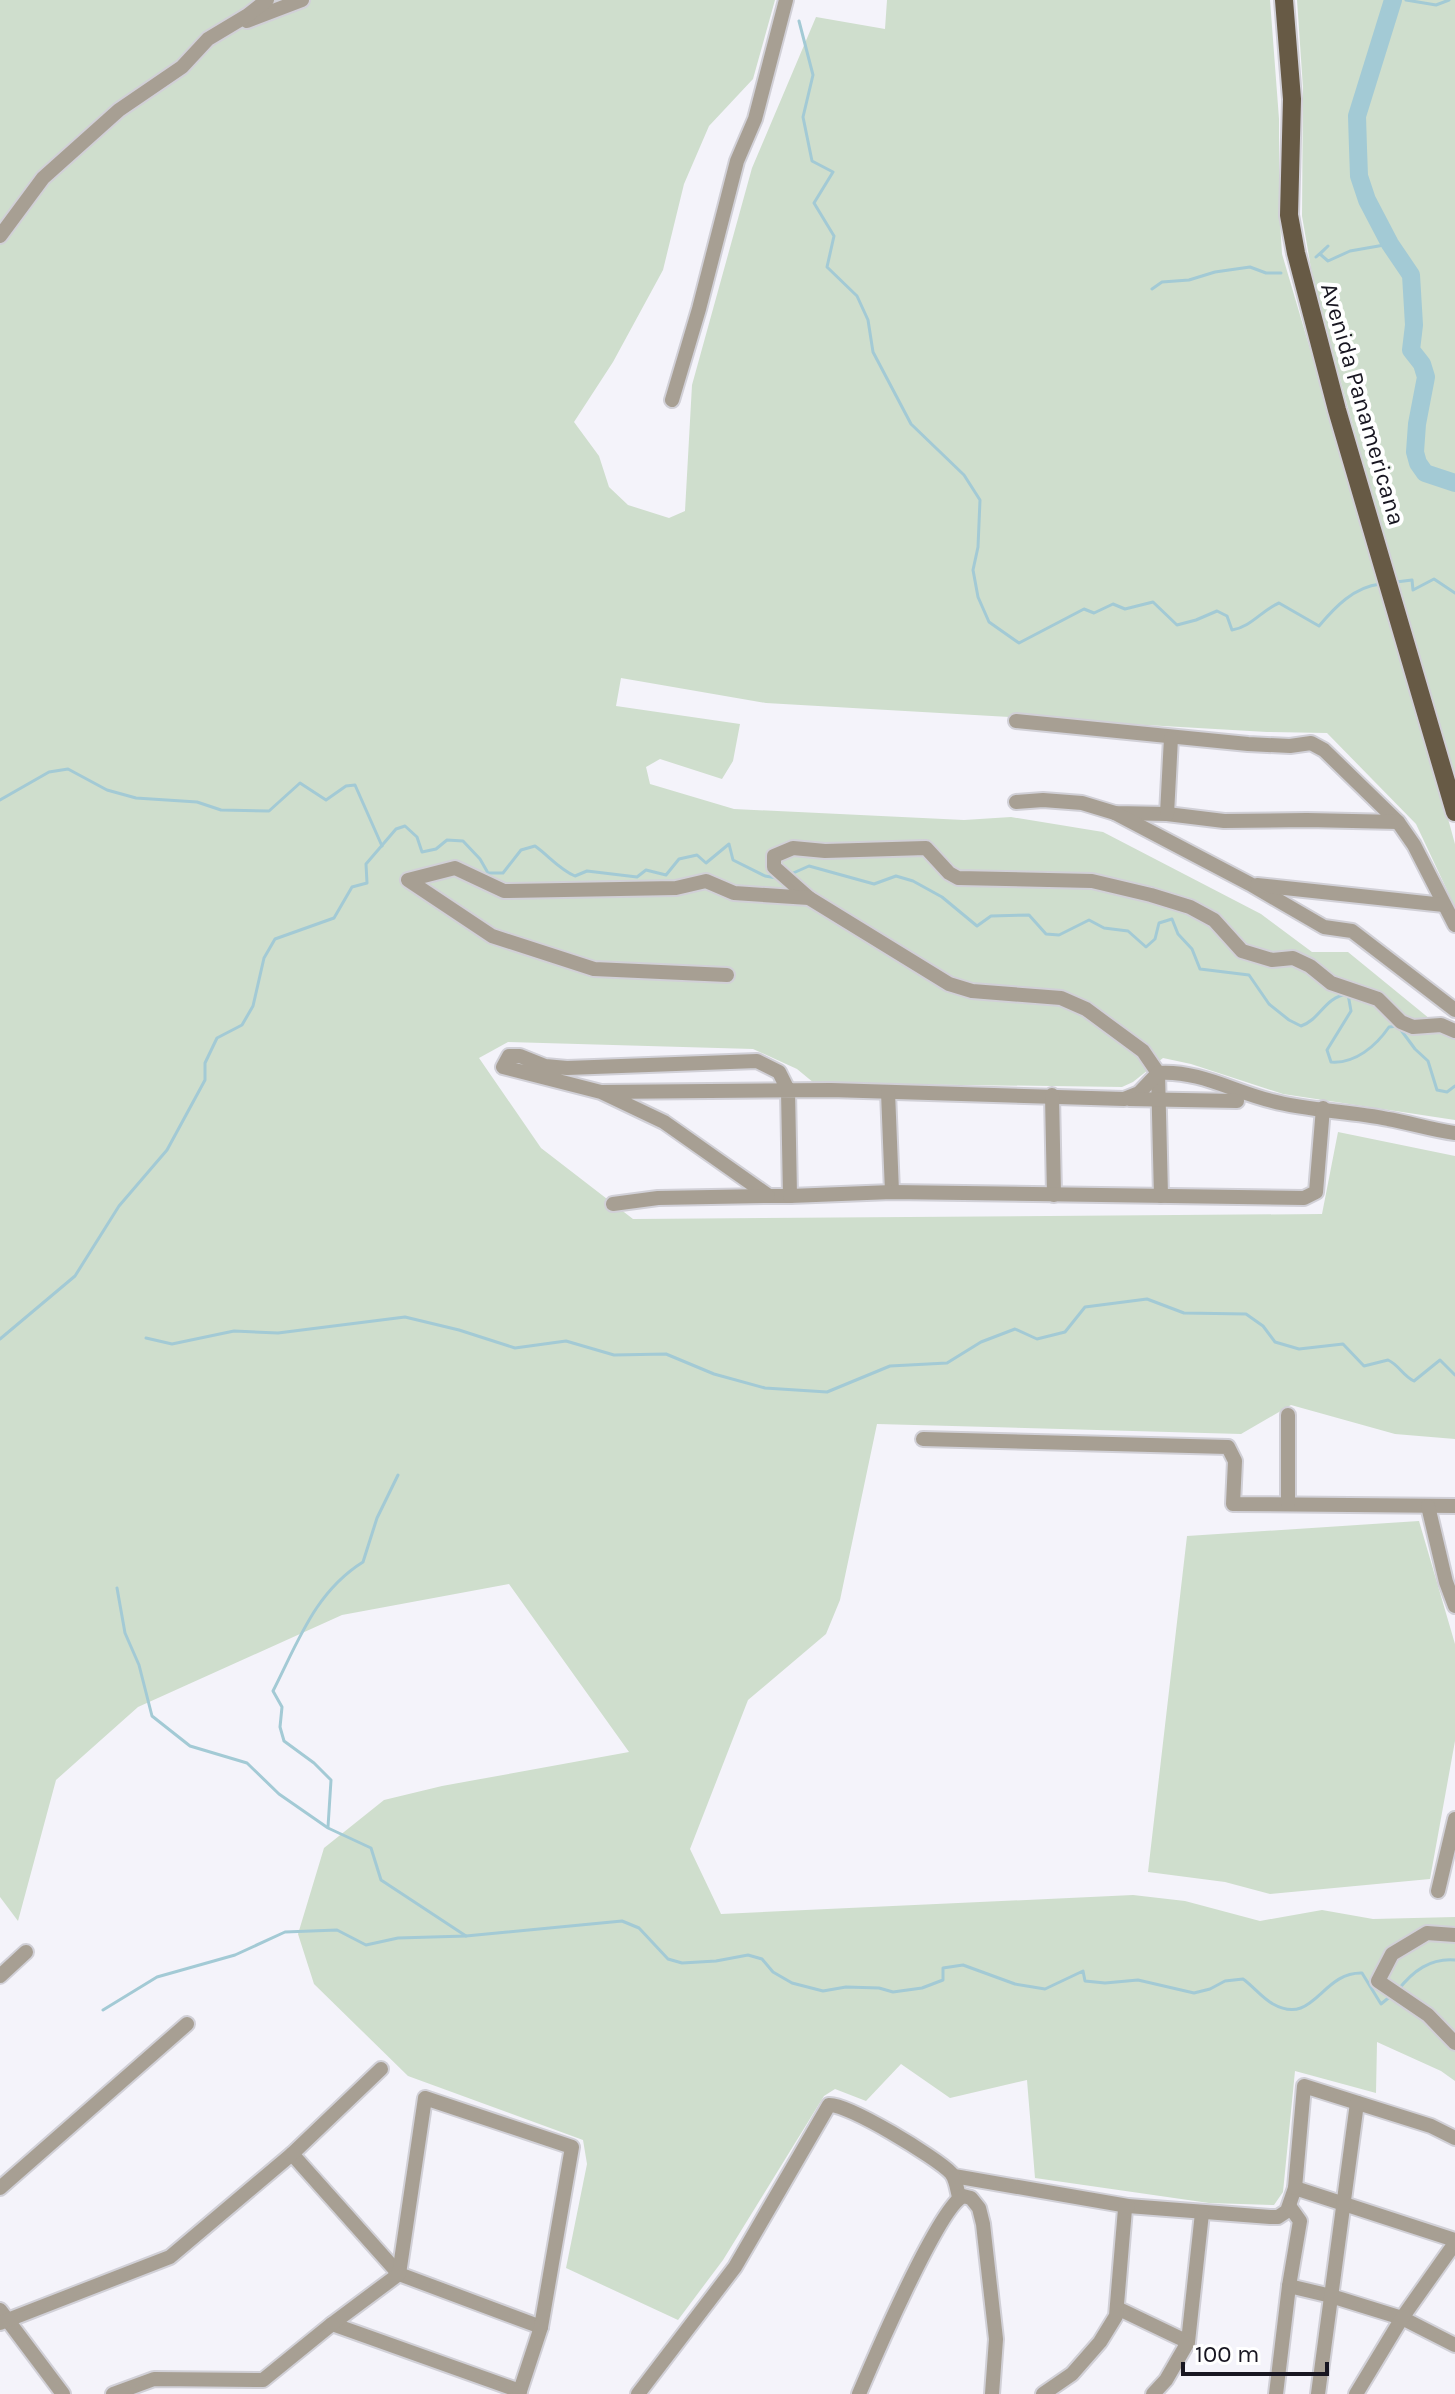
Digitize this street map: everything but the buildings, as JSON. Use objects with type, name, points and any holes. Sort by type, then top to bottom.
[{"type":"main road","name":"Avenida Panamericana","points":[[1284,0],[1292,99],[1289,215],[1294,240],[1337,410],[1455,812]]},
{"type":"street","points":[[0,236],[43,178],[119,110],[182,67],[208,39],[267,0]]},
{"type":"street","points":[[227,28],[277,12],[302,0]]},
{"type":"street","points":[[672,400],[737,161],[755,119],[786,0]]},
{"type":"street","points":[[1016,721],[1171,738],[1290,746],[1311,743],[1324,750],[1398,822],[1414,845],[1455,925]]},
{"type":"street","points":[[1167,814],[1171,738]]},
{"type":"street","points":[[1016,802],[1043,800],[1082,803],[1115,813],[1324,927],[1352,931],[1455,1010]]},
{"type":"street","points":[[1115,813],[1167,814],[1224,821],[1398,822]]},
{"type":"street","points":[[1161,1196],[1158,1073],[1143,1051],[1086,1009],[1061,998],[972,991],[949,984],[809,898],[774,867],[774,856],[793,848],[825,851],[926,848],[958,878],[1103,883],[1190,907],[1214,920],[1242,951],[1272,960],[1293,958],[1310,966],[1331,983],[1378,999],[1401,1022],[1413,1027],[1441,1025],[1455,1031]]},
{"type":"street","points":[[727,975],[594,969],[492,936],[408,880],[455,868],[504,891],[676,888],[706,881],[734,893],[809,898]]},
{"type":"street","points":[[1250,884],[1444,905]]},
{"type":"street","points":[[769,1196],[664,1122],[601,1092],[503,1067],[509,1056],[520,1056],[545,1066],[567,1068],[757,1061],[779,1072],[788,1090],[790,1196]]},
{"type":"street","points":[[1124,1099],[1139,1093],[1158,1073],[1184,1073],[1273,1102],[1323,1108],[1455,1133]]},
{"type":"street","points":[[601,1092],[788,1090],[1237,1101]]},
{"type":"street","points":[[888,1092],[892,1192]]},
{"type":"street","points":[[1052,1095],[1054,1195]]},
{"type":"street","points":[[613,1204],[658,1198],[892,1192],[1311,1196],[1316,1192],[1317,1185],[1323,1108]]},
{"type":"street","points":[[1288,1415],[1288,1504]]},
{"type":"street","points":[[923,1439],[1228,1447],[1235,1461],[1233,1504],[1455,1506]]},
{"type":"street","points":[[1428,1506],[1446,1582],[1455,1606]]},
{"type":"street","points":[[1438,1891],[1455,1819]]},
{"type":"street","points":[[1455,1935],[1427,1933],[1392,1954],[1378,1981],[1428,2015],[1455,2043]]},
{"type":"street","points":[[0,1976],[26,1952]]},
{"type":"street","points":[[0,2188],[187,2024]]},
{"type":"street","points":[[63,2394],[3,2318],[170,2257],[292,2154],[381,2069]]},
{"type":"street","points":[[639,2393],[735,2267],[829,2105],[835,2104],[864,2118],[933,2158],[954,2176],[1128,2206],[1202,2213],[1278,2217],[1285,2214],[1295,2188],[1304,2086],[1431,2126],[1455,2138]]},
{"type":"street","points":[[113,2394],[154,2379],[263,2380],[332,2324],[399,2274],[425,2098],[572,2147],[541,2327],[520,2393],[332,2324]]},
{"type":"street","points":[[1318,2394],[1357,2103]]},
{"type":"street","points":[[292,2154],[399,2274],[541,2327]]},
{"type":"street","points":[[954,2176],[959,2197]]},
{"type":"street","points":[[1295,2188],[1455,2242],[1402,2318],[1356,2394]]},
{"type":"street","points":[[859,2394],[929,2246],[950,2206],[959,2197],[971,2198],[979,2208],[983,2224],[996,2339],[992,2394]]},
{"type":"street","points":[[1043,2394],[1072,2374],[1100,2342],[1116,2316],[1125,2209],[1128,2206]]},
{"type":"street","points":[[1276,2394],[1300,2221],[1290,2207]]},
{"type":"street","points":[[1153,2394],[1173,2369],[1188,2342],[1202,2213]]},
{"type":"street","points":[[1289,2286],[1402,2318],[1455,2345]]},
{"type":"street","points":[[1117,2308],[1188,2342]]},
{"type":"green space","points":[[0,0],[775,0],[753,79],[709,126],[684,184],[663,270],[613,362],[574,422],[599,456],[609,487],[628,505],[669,518],[685,511],[692,385],[752,168],[816,17],[885,29],[887,0],[1270,0],[1279,119],[1282,254],[1326,403],[1367,525],[1455,844],[1455,907],[1416,824],[1327,733],[766,703],[621,678],[616,706],[740,724],[733,761],[722,779],[660,759],[646,767],[650,784],[734,809],[964,820],[1011,817],[1103,832],[1261,914],[1312,952],[1348,952],[1430,1019],[1455,1030],[1455,1120],[1283,1094],[1163,1058],[1122,1087],[814,1083],[797,1069],[753,1049],[508,1042],[479,1058],[541,1148],[633,1219],[1322,1214],[1338,1132],[1455,1156],[1455,1439],[1395,1434],[1291,1405],[1241,1434],[877,1424],[840,1600],[826,1634],[748,1700],[690,1849],[721,1914],[1133,1895],[1185,1901],[1260,1921],[1322,1910],[1373,1919],[1455,1917],[1455,2081],[1441,2071],[1377,2042],[1376,2093],[1295,2071],[1283,2192],[1274,2205],[1209,2203],[1035,2178],[1027,2080],[950,2098],[901,2064],[866,2101],[835,2089],[824,2096],[723,2260],[678,2320],[566,2268],[587,2164],[583,2140],[408,2076],[314,1984],[298,1934],[324,1848],[384,1800],[442,1786],[629,1752],[509,1584],[342,1615],[138,1707],[56,1780],[18,1921],[0,1897]]},
{"type":"green space","points":[[1297,0],[1455,0],[1455,778],[1416,656],[1313,280],[1302,216],[1303,88]]},
{"type":"green space","points":[[1419,1521],[1455,1644],[1455,1741],[1430,1879],[1270,1894],[1225,1882],[1148,1872],[1187,1536]]},
{"type":"waterway","points":[[1393,0],[1357,116],[1359,176],[1367,200],[1390,244],[1411,275],[1414,325],[1411,350],[1422,364],[1426,377],[1417,424],[1415,452],[1418,463],[1425,473],[1455,483]]},
{"type":"waterway","points":[[1406,0],[1436,5],[1449,0]]},
{"type":"waterway","points":[[799,21],[813,75],[803,117],[812,161],[833,172],[814,203],[834,236],[827,267],[857,296],[868,320],[873,352],[911,424],[964,475],[980,500],[978,547],[973,570],[978,597],[989,622],[1019,643],[1084,609],[1094,613],[1113,604],[1125,609],[1153,602],[1177,625],[1217,611],[1227,616],[1232,630],[1245,626],[1279,603],[1319,626],[1353,594],[1380,584]]},
{"type":"waterway","points":[[1316,257],[1328,246],[1320,254],[1328,261],[1350,251],[1390,244]]},
{"type":"waterway","points":[[1152,289],[1162,282],[1189,280],[1215,272],[1250,267],[1266,273],[1281,273]]},
{"type":"waterway","points":[[1396,582],[1412,580],[1413,590],[1434,579],[1455,593]]},
{"type":"waterway","points":[[0,800],[49,772],[68,769],[107,790],[136,798],[197,802],[221,810],[269,811],[300,783],[326,800],[346,786],[355,785],[382,846]]},
{"type":"waterway","points":[[0,1339],[75,1276],[119,1206],[167,1150],[205,1080],[205,1063],[217,1038],[242,1025],[253,1006],[264,958],[275,939],[334,918],[352,887],[367,883],[366,864],[396,829],[405,826],[417,837],[422,852],[436,849],[447,840],[463,841],[488,873],[503,873],[521,850],[535,846],[575,876],[587,871],[637,877],[646,870],[666,875],[679,859],[697,855],[706,863],[729,844],[733,860],[765,876],[777,878]]},
{"type":"waterway","points":[[791,874],[809,866],[874,884],[896,876],[913,881],[942,897],[977,926],[991,916],[1029,915],[1046,934],[1059,935],[1089,920],[1104,928],[1128,931],[1146,947],[1155,939],[1159,923],[1172,919],[1178,934],[1192,949],[1200,969],[1249,975],[1269,1004],[1301,1026],[1333,999],[1348,994],[1351,1011],[1327,1050],[1331,1062],[1356,1057],[1378,1041],[1389,1027],[1398,1026],[1428,1061],[1437,1090],[1447,1092],[1455,1086]]},
{"type":"waterway","points":[[146,1338],[172,1344],[234,1331],[278,1333],[405,1317],[515,1348],[566,1341],[614,1355],[666,1354],[714,1374],[765,1388],[827,1392],[890,1366],[947,1363],[981,1342],[1015,1329],[1037,1339],[1065,1332],[1085,1307],[1147,1299],[1184,1313],[1246,1314],[1263,1326],[1275,1342],[1299,1349],[1343,1344],[1364,1366],[1388,1360],[1414,1381],[1440,1360],[1455,1375]]},
{"type":"waterway","points":[[328,1827],[331,1780],[284,1741],[280,1727],[282,1707],[273,1691],[320,1603],[346,1574],[363,1562],[377,1518],[398,1475]]},
{"type":"waterway","points":[[117,1588],[125,1633],[139,1665],[152,1716],[190,1746],[247,1763],[279,1794],[328,1828],[371,1848],[381,1880],[466,1936]]},
{"type":"waterway","points":[[103,2010],[157,1977],[235,1955],[285,1932],[337,1930],[366,1945],[398,1938],[466,1936],[622,1921],[639,1928],[668,1959],[682,1963],[748,1955],[762,1959],[773,1972],[792,1983],[823,1991],[846,1987],[879,1988],[893,1992],[922,1988],[943,1980],[943,1968],[963,1965],[1015,1984],[1045,1989],[1083,1971],[1085,1981],[1138,1980],[1194,1993],[1225,1981],[1243,1979],[1273,2004],[1287,2009],[1298,2009],[1337,1981],[1362,1973],[1381,2004],[1392,1995]]},
{"type":"waterway","points":[[1398,1990],[1423,1967],[1438,1961],[1455,1960]]}]
